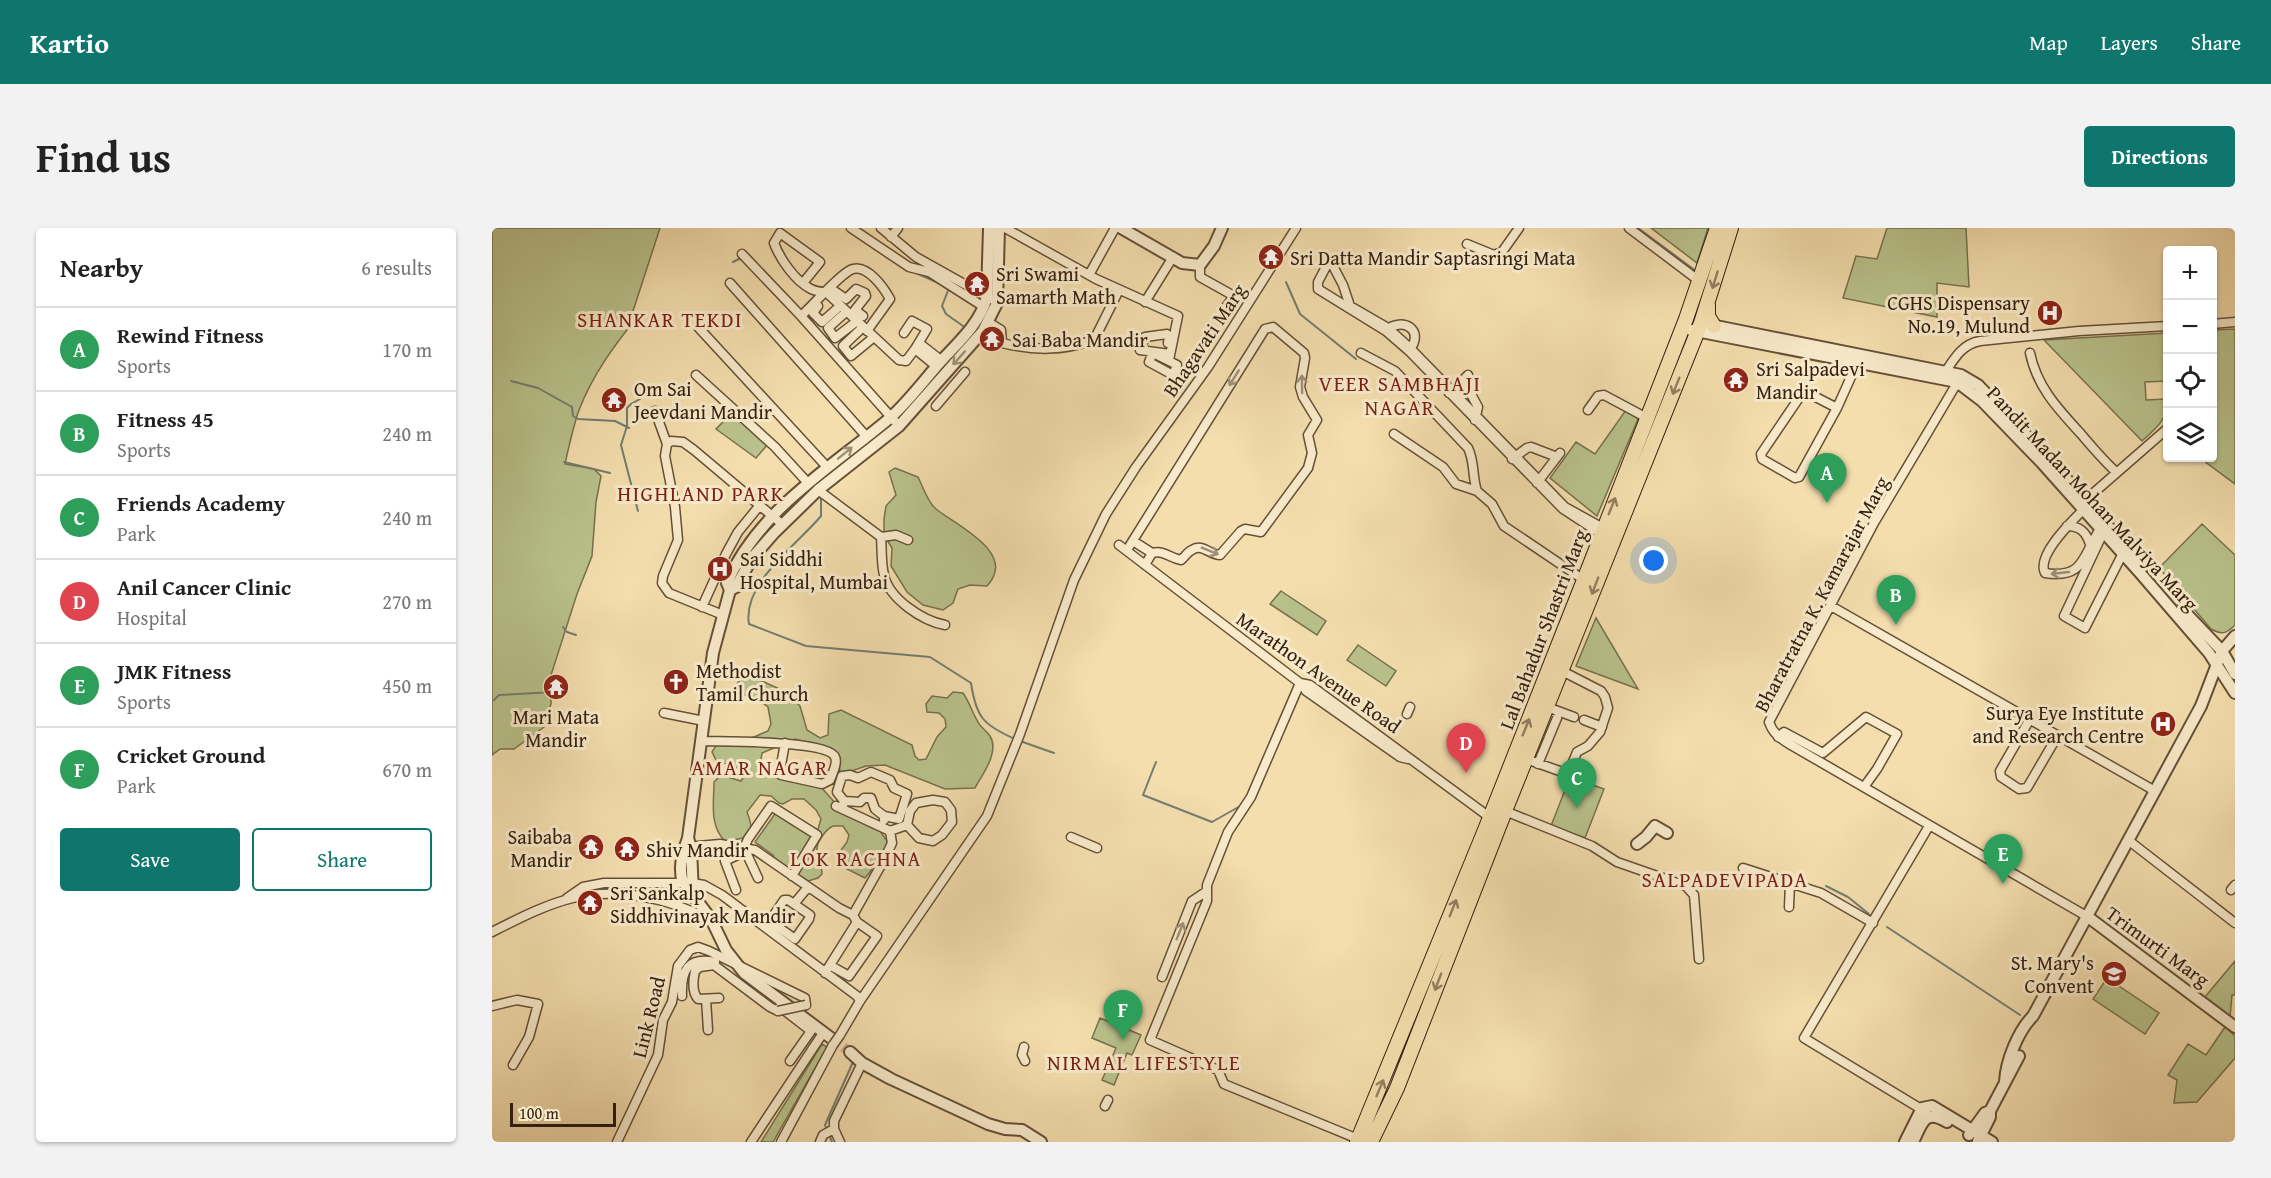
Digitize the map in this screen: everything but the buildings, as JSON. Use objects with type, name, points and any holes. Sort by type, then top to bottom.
[{"type":"main road","name":"Lal Bahadur Shastri Marg","points":[[1366,1135],[1397,1088],[1602,531],[1684,323],[1717,228]]},
{"type":"main road","name":"Lal Bahadur Shastri Marg","points":[[1495,821],[1505,811],[1532,761],[1547,707],[1704,327],[1707,303],[1731,228]]},
{"type":"street","points":[[851,228],[909,267],[929,272],[989,302]]},
{"type":"street","points":[[881,228],[989,302]]},
{"type":"street","points":[[891,237],[898,228]]},
{"type":"street","points":[[1005,228],[1089,275],[1178,316],[1168,356]]},
{"type":"street","points":[[1089,275],[1115,228]]},
{"type":"street","points":[[1122,228],[1182,263],[1200,265]]},
{"type":"street","points":[[1222,228],[1214,246],[1200,265],[1200,278],[1234,296],[1223,311]]},
{"type":"street","name":"Bhagavati Marg","points":[[832,1038],[987,816],[1074,580],[1106,514],[1136,467],[1208,367],[1296,228]]},
{"type":"street","points":[[1467,244],[1494,255],[1502,252],[1519,228]]},
{"type":"street","points":[[1629,228],[1698,280]]},
{"type":"street","points":[[730,590],[736,587],[752,558],[818,490],[899,426],[981,326],[989,302],[990,229]]},
{"type":"street","points":[[803,283],[820,262],[780,232],[774,243],[780,258],[803,283],[811,290],[828,292],[846,299],[856,289],[865,293],[866,296],[855,310],[865,327]]},
{"type":"street","points":[[742,254],[899,426]]},
{"type":"street","points":[[1145,302],[1173,257]]},
{"type":"street","points":[[1348,306],[1343,285],[1331,264],[1328,263],[1318,289],[1387,330],[1410,350],[1567,510],[1602,531]]},
{"type":"street","points":[[801,316],[846,273],[855,268],[861,269],[882,284],[890,299],[865,327],[836,338],[828,328],[843,309]]},
{"type":"street","points":[[730,283],[866,436]]},
{"type":"street","points":[[832,1038],[749,977],[739,966],[726,950],[711,920],[689,886],[681,867],[688,844],[713,653],[730,590],[727,583],[744,551],[774,516],[808,483],[891,417],[935,360],[981,326],[1001,330],[1002,343],[1039,350],[1073,346],[1094,339],[1119,290]]},
{"type":"street","points":[[828,292],[843,309],[901,361],[906,361],[927,331],[912,321],[904,333]]},
{"type":"street","points":[[828,292],[813,312],[820,322],[843,309]]},
{"type":"street","points":[[2217,324],[2235,322]]},
{"type":"street","name":"Pandit Madan Mohan Malviya Marg","points":[[1684,323],[1827,353],[1857,363],[1959,378]]},
{"type":"street","points":[[1387,330],[1397,325],[1412,328],[1416,332],[1416,339],[1410,350]]},
{"type":"street","points":[[1946,371],[1969,343],[2079,331],[2163,326]]},
{"type":"street","points":[[698,327],[827,467]]},
{"type":"street","points":[[1273,327],[1301,349],[1305,358],[1300,387],[1303,397],[1317,420],[1308,435],[1312,453],[1308,468],[1264,530],[1258,533],[1249,529],[1241,531],[1220,555],[1215,555],[1201,547],[1194,548],[1181,560],[1161,552],[1152,553],[1132,541],[1265,329],[1273,327]]},
{"type":"street","name":"Pandit Madan Mohan Malviya Marg","points":[[1704,327],[1827,353]]},
{"type":"street","points":[[917,346],[935,360]]},
{"type":"street","points":[[2030,352],[2043,389],[2115,472]]},
{"type":"street","points":[[1361,353],[1395,371],[1468,448],[1473,457],[1474,483],[1477,492]]},
{"type":"street","points":[[1837,408],[1806,392],[1800,394],[1761,454],[1762,459],[1797,478],[1837,408],[1857,363]]},
{"type":"street","name":"Pandit Madan Mohan Malviya Marg","points":[[1857,363],[1946,371],[1978,385],[2046,456],[2101,531],[2124,550],[2210,653],[2235,693]]},
{"type":"street","points":[[936,406],[965,372]]},
{"type":"street","points":[[696,375],[775,447],[808,483],[881,537],[896,535],[908,540]]},
{"type":"street","points":[[1450,392],[1468,375]]},
{"type":"street","name":"Bharatratna K. Kamarajar Marg","points":[[1959,378],[1874,523],[1769,723],[1778,737],[2088,917]]},
{"type":"street","points":[[939,380],[951,389]]},
{"type":"street","points":[[1461,382],[1472,394],[1478,407],[1476,419]]},
{"type":"street","points":[[1588,410],[1598,396],[1604,395],[1647,418]]},
{"type":"street","points":[[655,411],[667,444],[665,456],[675,507],[678,540],[662,582],[669,593],[723,615]]},
{"type":"street","points":[[2101,531],[2090,544],[2084,560],[2075,571],[2057,575],[2045,573],[2044,558],[2082,505],[2115,472],[2163,432]]},
{"type":"street","points":[[1394,434],[1443,467],[1456,484],[1477,492],[1492,504],[1504,526],[1584,580]]},
{"type":"street","points":[[667,444],[677,440],[683,442],[783,525]]},
{"type":"street","points":[[1514,458],[1531,447],[1558,454],[1538,481]]},
{"type":"street","points":[[702,607],[738,532],[760,505]]},
{"type":"street","name":"Pandit Madan Mohan Malviya Marg","points":[[2082,505],[2233,665]]},
{"type":"street","points":[[2067,526],[2075,526],[2085,532],[2090,544]]},
{"type":"street","points":[[2101,531],[2064,616],[2085,628],[2124,550]]},
{"type":"street","points":[[881,537],[887,584],[901,601],[917,614],[945,625]]},
{"type":"street","name":"Marathon Avenue Road","points":[[1132,541],[1123,548],[1301,683],[1306,691],[1495,821]]},
{"type":"street","points":[[1145,565],[1152,553]]},
{"type":"street","points":[[1831,606],[2155,791]]},
{"type":"street","points":[[1976,1137],[1985,1113],[1990,1111],[2012,1072],[2019,1047],[2031,1027],[2033,1016],[2201,706],[2216,687],[2222,651],[2235,636]]},
{"type":"street","points":[[2219,670],[2233,665]]},
{"type":"street","points":[[1557,718],[1532,761],[1568,774],[1577,752],[1588,746],[1602,727],[1608,713],[1605,697],[1601,691],[1562,671]]},
{"type":"street","points":[[1301,683],[1251,797],[1228,832],[1207,885],[1207,901],[1150,1040],[1218,1070],[1224,1084],[1366,1135]]},
{"type":"street","points":[[1547,707],[1574,717]]},
{"type":"street","points":[[664,713],[704,721]]},
{"type":"street","points":[[1778,737],[1784,732],[1823,753],[1866,717],[1897,734],[1877,769],[1863,787]]},
{"type":"street","points":[[2030,719],[2000,771],[2001,777],[2019,789],[2027,788],[2058,735]]},
{"type":"street","points":[[1584,720],[1602,727]]},
{"type":"street","points":[[702,741],[784,743],[822,748],[831,752],[836,761],[830,780],[822,784],[781,774],[784,743]]},
{"type":"street","points":[[871,772],[890,780],[894,788],[907,795],[899,819],[884,816],[875,809],[871,798],[840,806],[837,792],[843,776],[850,775],[858,778],[871,772]]},
{"type":"street","points":[[924,800],[945,802],[951,810],[952,822],[942,835],[933,841],[919,838],[907,825],[910,811],[916,803],[924,800]]},
{"type":"street","points":[[758,878],[745,849],[748,839],[771,806],[817,835],[792,876]]},
{"type":"street","points":[[840,806],[887,829],[907,825]]},
{"type":"street","points":[[1505,811],[1592,846],[1617,862],[1686,886],[1694,895],[1699,959]]},
{"type":"street","points":[[825,973],[892,843],[884,816]]},
{"type":"street","points":[[1637,844],[1655,826],[1667,832]]},
{"type":"street","points":[[1929,826],[1804,1038],[1926,1112],[1947,1119],[1976,1137],[1992,1142]]},
{"type":"street","points":[[1071,837],[1097,848]]},
{"type":"street","points":[[2128,840],[2235,923]]},
{"type":"street","points":[[688,844],[720,844],[755,850],[855,918],[877,936],[849,976],[833,967]]},
{"type":"street","points":[[736,890],[725,861],[745,849]]},
{"type":"street","points":[[1743,868],[1821,892],[1873,923]]},
{"type":"street","points":[[492,932],[538,908],[567,898],[583,886],[604,883],[704,885],[722,895],[857,996],[860,1001]]},
{"type":"street","points":[[1789,907],[1790,883]]},
{"type":"street","points":[[794,904],[808,887]]},
{"type":"street","points":[[1162,977],[1192,902],[1207,891]]},
{"type":"street","points":[[567,898],[577,898],[593,893],[622,892],[662,901],[711,920]]},
{"type":"street","points":[[784,900],[794,904],[810,915],[809,920],[795,939],[771,920],[784,900]]},
{"type":"street","name":"Trimurti Marg","points":[[2088,917],[2235,1027]]},
{"type":"street","name":"Link Road","points":[[617,1142],[658,1055],[663,1020],[672,1002],[678,966],[690,950],[698,947],[739,966],[805,998],[806,1005],[778,1011],[714,964],[700,967],[695,972],[693,981],[696,997],[706,999]]},
{"type":"street","points":[[682,996],[681,981],[693,962],[704,959],[719,962],[722,958]]},
{"type":"street","points":[[739,966],[734,974],[810,1029],[811,1033],[790,1061]]},
{"type":"street","points":[[708,1030],[706,999],[719,998]]},
{"type":"street","points":[[492,1006],[517,1000],[538,1005],[529,1037],[513,1065]]},
{"type":"street","points":[[807,1038],[817,1044]]},
{"type":"street","points":[[751,1142],[817,1044],[832,1038]]},
{"type":"street","points":[[781,1142],[832,1038]]},
{"type":"street","points":[[1024,1047],[1022,1055],[1025,1061]]},
{"type":"street","points":[[850,1052],[862,1063],[891,1079],[988,1124],[1022,1131],[1041,1142]]},
{"type":"street","points":[[840,1142],[827,1134],[862,1063]]},
{"type":"street","points":[[1905,1142],[1926,1112]]},
{"type":"street","points":[[1913,1142],[1925,1119],[1926,1112]]},
{"type":"green space","points":[[492,228],[660,228],[633,311],[639,315],[613,348],[591,384],[579,410],[565,464],[594,469],[601,476],[596,502],[592,556],[577,594],[551,675],[551,704],[544,727],[514,749],[500,749],[492,755]]},
{"type":"green space","points":[[1651,228],[1708,228],[1697,263]]},
{"type":"green space","points":[[1887,228],[1966,228],[1969,287],[1937,283],[1937,317],[1843,298],[1856,256],[1877,259]]},
{"type":"green space","points":[[2235,329],[2235,484],[2205,462],[2217,462],[2217,330]]},
{"type":"green space","points":[[2163,333],[2163,381],[2145,382],[2146,400],[2163,399],[2163,418],[2160,423],[2142,441],[2044,340]]},
{"type":"green space","points":[[1626,410],[1638,419],[1597,516],[1550,478],[1576,442],[1595,454]]},
{"type":"green space","points":[[732,413],[768,444],[756,458],[716,429]]},
{"type":"green space","points":[[895,468],[918,477],[933,506],[970,532],[990,552],[995,562],[995,574],[987,586],[970,585],[958,589],[953,603],[943,610],[923,605],[907,592],[891,566],[892,548],[884,535],[884,519],[886,506],[896,495],[889,472]]},
{"type":"green space","points":[[2202,524],[2235,555],[2235,625],[2224,633],[2211,629],[2159,568]]},
{"type":"green space","points":[[1281,591],[1326,621],[1317,635],[1270,604]]},
{"type":"green space","points":[[1596,618],[1638,689],[1576,666]]},
{"type":"green space","points":[[1358,645],[1396,671],[1386,686],[1347,660]]},
{"type":"green space","points":[[755,678],[784,691],[800,706],[807,730],[820,738],[828,735],[829,714],[841,710],[912,745],[915,756],[919,760],[926,759],[937,737],[946,727],[945,719],[939,713],[927,712],[926,704],[932,696],[947,698],[953,692],[963,693],[979,724],[993,742],[991,756],[975,788],[945,789],[885,765],[866,766],[840,775],[839,759],[814,744],[795,739],[762,753],[760,767],[789,779],[820,786],[837,805],[866,825],[880,831],[887,841],[886,852],[865,878],[845,868],[843,862],[836,857],[847,842],[849,835],[843,826],[833,826],[822,836],[817,847],[822,874],[808,881],[775,860],[773,855],[755,842],[777,811],[810,834],[818,829],[821,819],[816,810],[804,799],[792,799],[783,804],[771,796],[760,795],[747,812],[750,831],[748,835],[740,839],[725,841],[714,821],[714,782],[721,775],[741,781],[745,775],[739,769],[717,762],[712,752],[724,740],[754,737],[768,731],[771,724],[768,707],[755,697],[740,694],[736,685],[740,680]]},
{"type":"green space","points":[[1570,777],[1604,789],[1585,838],[1551,826]]},
{"type":"green space","points":[[2235,961],[2235,995],[2232,995],[2230,1017],[2205,997]]},
{"type":"green space","points":[[2107,978],[2159,1013],[2145,1034],[2093,999]]},
{"type":"green space","points":[[1100,1018],[1141,1035],[1132,1055],[1127,1053],[1114,1085],[1102,1080],[1116,1048],[1092,1038]]},
{"type":"green space","points":[[2225,1027],[2235,1036],[2235,1058],[2197,1102],[2174,1103],[2177,1080],[2168,1075],[2188,1044],[2206,1055]]},
{"type":"green space","points":[[822,1044],[827,1047],[773,1142],[761,1142]]},
{"type":"waterway","points":[[1638,228],[1696,271]]},
{"type":"waterway","points":[[733,262],[741,258]]},
{"type":"waterway","points":[[916,273],[941,284]]},
{"type":"waterway","points":[[1286,282],[1300,314],[1356,359]]},
{"type":"waterway","points":[[949,288],[942,306],[946,314],[963,326]]},
{"type":"waterway","points":[[511,381],[538,388],[572,407],[573,416],[578,419],[615,421],[629,428]]},
{"type":"waterway","points":[[638,511],[621,445],[627,426],[627,408],[640,399]]},
{"type":"waterway","points":[[564,462],[610,473]]},
{"type":"waterway","points":[[821,498],[821,516],[762,579],[749,609],[749,624],[806,646],[930,657],[971,683],[975,704],[983,718],[995,729],[1015,739]]},
{"type":"waterway","points":[[563,627],[567,632],[576,635]]},
{"type":"waterway","points":[[494,700],[499,695],[554,692]]},
{"type":"waterway","points":[[1020,741],[1054,753]]},
{"type":"waterway","points":[[1156,762],[1143,795],[1212,822],[1242,805]]},
{"type":"waterway","points":[[1826,886],[1848,897],[1869,914]]},
{"type":"waterway","points":[[1887,927],[2020,1015]]},
{"type":"waterway","points":[[832,1142],[825,1125],[853,1062]]},
{"type":"tunnel","points":[[831,1038],[850,1052]]},
{"type":"place","name":"Sri Datta Mandir Saptasringi Mata","points":[[1271,257]]},
{"type":"place","name":"Sri Swami Samarth Math","points":[[977,284]]},
{"type":"place","name":"CGHS Dispensary No.19, Mulund","points":[[2050,313]]},
{"type":"place","name":"Sai Baba Mandir","points":[[992,339]]},
{"type":"place","name":"Sri Salpadevi Mandir","points":[[1736,380]]},
{"type":"place","name":"Om Sai Jeevdani Mandir","points":[[614,400]]},
{"type":"place","name":"Rewind Fitness","points":[[1827,503]]},
{"type":"place","name":"Sai Siddhi Hospital, Mumbai","points":[[720,569]]},
{"type":"place","name":"Fitness 45","points":[[1896,625]]},
{"type":"place","name":"Methodist Tamil Church","points":[[676,682]]},
{"type":"place","name":"Mari Mata Mandir","points":[[556,687]]},
{"type":"place","name":"Surya Eye Institute and Research Centre","points":[[2163,724]]},
{"type":"place","name":"Anil Cancer Clinic","points":[[1466,773]]},
{"type":"place","name":"Friends Academy","points":[[1577,808]]},
{"type":"place","name":"Saibaba Mandir","points":[[591,847]]},
{"type":"place","name":"Shiv Mandir","points":[[627,849]]},
{"type":"place","name":"JMK Fitness","points":[[2003,884]]},
{"type":"place","name":"Sri Sankalp Siddhivinayak Mandir","points":[[590,903]]},
{"type":"place","name":"St. Mary's Convent","points":[[2114,974]]},
{"type":"place","name":"Cricket Ground","points":[[1123,1040]]},
{"type":"district","name":"SHANKAR TEKDI","points":[[660,319]]},
{"type":"district","name":"VEER SAMBHAJI NAGAR","points":[[1400,395]]},
{"type":"district","name":"HIGHLAND PARK","points":[[701,493]]},
{"type":"district","name":"AMAR NAGAR","points":[[760,767]]},
{"type":"district","name":"LOK RACHNA","points":[[856,858]]},
{"type":"district","name":"SALPADEVIPADA","points":[[1725,879]]},
{"type":"district","name":"NIRMAL LIFESTYLE","points":[[1144,1062]]}]
